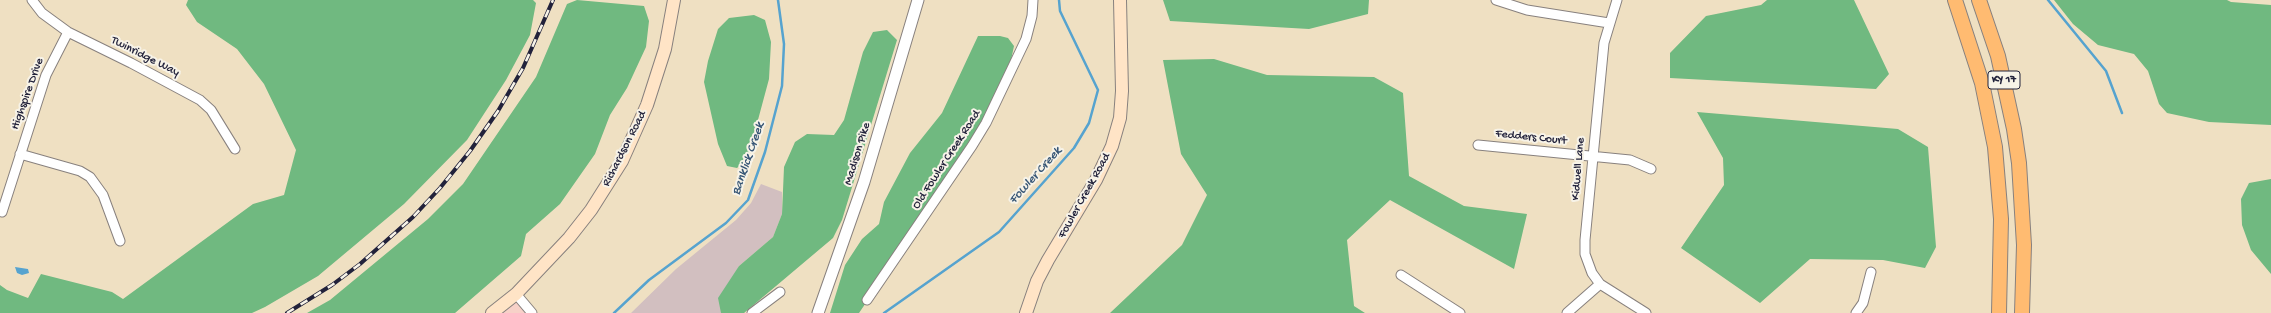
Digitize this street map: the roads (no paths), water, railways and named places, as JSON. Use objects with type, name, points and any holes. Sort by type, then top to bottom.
[{"type":"main road","name":"Richardson Road","points":[[492,313],[516,294],[569,238],[591,210],[622,161],[647,105],[665,49],[674,0]]},
{"type":"main road","name":"Fowler Creek Road","points":[[1026,313],[1037,281],[1096,180],[1112,146],[1120,118],[1122,90],[1120,0]]},
{"type":"main road","name":"KY 17","points":[[1956,0],[1982,83],[1995,147],[2001,219],[1999,313]]},
{"type":"main road","name":"KY 17","points":[[1979,0],[1998,56],[2019,163],[2024,237],[2022,313]]},
{"type":"street","name":"Twinridge Way","points":[[32,0],[42,13],[68,32],[131,63],[200,100],[211,110],[235,149]]},
{"type":"street","name":"Madison Pike","points":[[818,313],[864,182],[918,0]]},
{"type":"street","name":"Old Fowler Creek Road","points":[[868,300],[956,172],[986,123],[1026,39],[1032,16],[1033,0]]},
{"type":"street","points":[[1496,0],[1527,10],[1609,23]]},
{"type":"street","name":"Kidwell Lane","points":[[1617,0],[1604,43],[1592,156],[1585,247],[1587,262],[1592,274],[1600,284],[1646,313]]},
{"type":"street","name":"Highspire Drive","points":[[2,212],[46,75],[68,32]]},
{"type":"street","name":"Fedders Court","points":[[1478,145],[1630,160],[1651,169]]},
{"type":"street","points":[[20,154],[80,171],[90,177],[103,195],[120,241]]},
{"type":"street","points":[[1856,313],[1863,303],[1871,272]]},
{"type":"street","points":[[1401,275],[1460,313]]},
{"type":"street","points":[[1568,313],[1600,284]]},
{"type":"street","points":[[752,313],[780,292]]},
{"type":"street","points":[[516,294],[532,313]]},
{"type":"water","points":[[15,267],[28,269],[29,273],[22,275],[17,273]]},
{"type":"waterway","name":"Banklick Creek","points":[[614,313],[649,280],[726,223],[748,200],[765,152],[782,86],[784,44],[778,0]]},
{"type":"waterway","name":"Fowler Creek","points":[[884,313],[999,232],[1074,148],[1089,123],[1098,90],[1060,11],[1059,0]]},
{"type":"waterway","points":[[2048,0],[2106,71],[2122,113]]},
{"type":"railway","points":[[287,313],[332,285],[360,264],[413,217],[440,188],[470,151],[498,111],[523,68],[553,0]]}]
